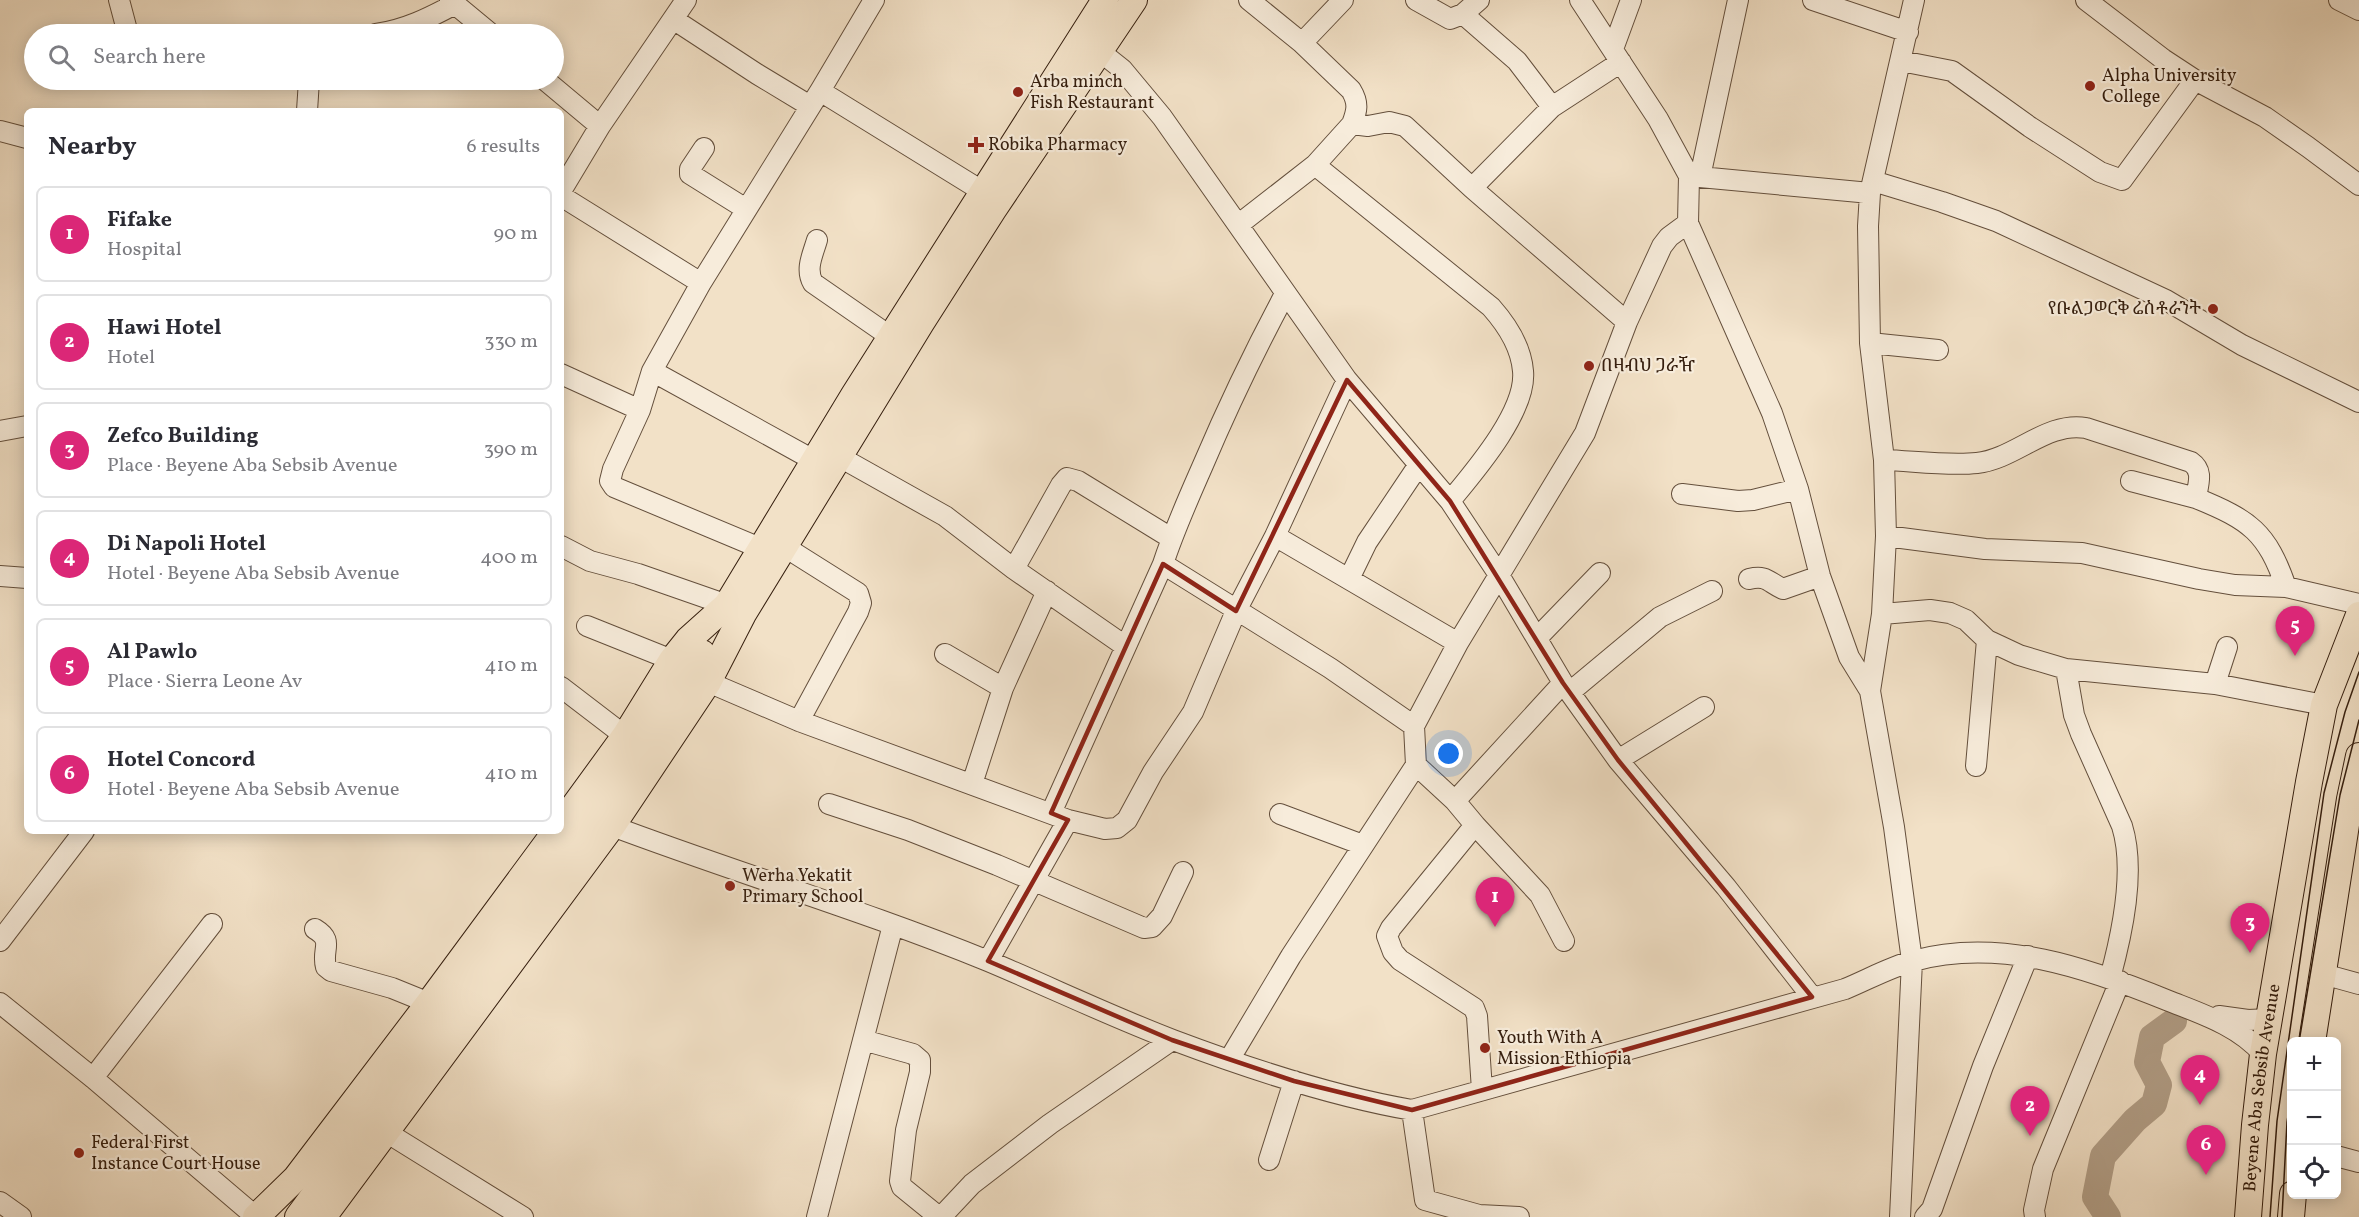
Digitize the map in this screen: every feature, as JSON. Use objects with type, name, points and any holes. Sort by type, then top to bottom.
[{"type":"main road","points":[[298,1217],[624,776],[702,653],[735,609],[827,462],[993,210],[1091,44],[1105,0]]},
{"type":"main road","points":[[827,462],[891,337],[982,191],[1091,44],[1134,0]]},
{"type":"main road","points":[[564,820],[625,736],[672,660],[688,640],[735,609]]},
{"type":"main road","points":[[323,1217],[612,826],[708,682],[735,609]]},
{"type":"main road","name":"Beyene Aba Sebsib Avenue","points":[[2248,1217],[2254,1125],[2263,1054],[2308,782],[2324,705],[2359,615]]},
{"type":"main road","points":[[2313,1037],[2354,801],[2359,756]]},
{"type":"main road","points":[[274,1217],[296,1178],[554,834]]},
{"type":"main road","points":[[256,1217],[296,1178]]},
{"type":"main road","points":[[2291,1217],[2293,1199]]},
{"type":"street","points":[[119,0],[125,24]]},
{"type":"street","points":[[564,183],[570,161],[600,126],[686,0]]},
{"type":"street","points":[[799,721],[858,612],[861,603],[858,593],[773,548],[614,487],[610,481],[613,469],[640,410],[652,371],[701,283],[874,0]]},
{"type":"street","points":[[1238,225],[1315,165],[1352,124],[1357,110],[1352,90],[1302,43],[1249,0]]},
{"type":"street","points":[[1302,43],[1343,0]]},
{"type":"street","points":[[1416,0],[1450,19],[1463,14],[1479,0]]},
{"type":"street","points":[[1472,188],[1552,107],[1617,55],[1631,0]]},
{"type":"street","points":[[1738,0],[1694,177],[1688,224],[1772,413],[1798,489],[1820,576],[1849,657],[1870,692]]},
{"type":"street","points":[[1813,0],[1908,32]]},
{"type":"street","points":[[1900,1217],[1912,961],[1894,828],[1870,692],[1882,614],[1886,536],[1884,460],[1870,343],[1868,226],[1872,187],[1914,0]]},
{"type":"street","points":[[2086,0],[2163,59],[2195,80],[2265,117],[2359,185]]},
{"type":"street","points":[[2339,0],[2359,10]]},
{"type":"street","points":[[1582,1],[1694,177]]},
{"type":"street","points":[[416,24],[453,2],[479,24]]},
{"type":"street","points":[[1463,14],[1517,61],[1552,107]]},
{"type":"street","points":[[673,20],[757,74],[815,99],[982,191]]},
{"type":"street","points":[[1091,44],[1122,69],[1143,92],[1347,380],[1450,501],[1500,575],[1567,687],[1618,760],[1726,887],[1812,997]]},
{"type":"street","points":[[1901,61],[1952,71],[2050,140],[2100,172],[2122,180],[2195,80]]},
{"type":"street","points":[[307,108],[308,90]]},
{"type":"street","points":[[557,90],[600,126]]},
{"type":"street","points":[[1352,124],[1368,126],[1389,122],[1405,126],[1472,188],[1627,322]]},
{"type":"street","points":[[0,131],[24,137]]},
{"type":"street","points":[[704,148],[690,169],[690,174],[746,209]]},
{"type":"street","points":[[1315,165],[1491,307],[1506,325],[1519,351],[1523,373],[1520,394],[1508,421],[1474,471],[1450,501]]},
{"type":"street","points":[[1694,177],[1872,187],[1942,201],[2006,225],[2166,300],[2242,345],[2359,402]]},
{"type":"street","points":[[564,196],[701,283]]},
{"type":"street","points":[[1229,1059],[1292,956],[1416,765],[1414,726],[1458,643],[1585,433],[1627,322],[1662,246],[1669,237],[1688,224]]},
{"type":"street","points":[[817,240],[809,268],[809,276],[813,283],[891,337]]},
{"type":"street","points":[[988,961],[1034,880],[1125,646],[1163,564],[1171,538],[1240,381],[1285,294]]},
{"type":"street","points":[[1870,343],[1938,350]]},
{"type":"street","points":[[652,371],[827,462],[945,516],[1014,569],[1125,646]]},
{"type":"street","points":[[564,375],[640,410]]},
{"type":"street","points":[[708,682],[799,721],[1059,817],[1105,829],[1117,828],[1127,820],[1153,772],[1193,712],[1236,611],[1275,536],[1347,380]]},
{"type":"street","points":[[1884,460],[1978,463],[1996,458],[2074,426],[2198,466],[2200,472],[2196,498]]},
{"type":"street","points":[[0,431],[24,427]]},
{"type":"street","points":[[1349,579],[1367,542],[1418,466]]},
{"type":"street","points":[[1014,569],[1067,478],[1078,481],[1171,538]]},
{"type":"street","points":[[2131,481],[2196,498],[2229,511],[2260,534],[2270,547],[2286,587]]},
{"type":"street","points":[[1682,494],[1745,501],[1798,489]]},
{"type":"street","points":[[1275,536],[1458,643]]},
{"type":"street","points":[[1886,536],[1985,549],[2082,553],[2235,585],[2286,587],[2359,604]]},
{"type":"street","points":[[564,548],[590,561],[639,574],[735,609]]},
{"type":"street","points":[[1163,564],[1329,668],[1414,726]]},
{"type":"street","points":[[1537,638],[1600,573]]},
{"type":"street","points":[[0,576],[24,578]]},
{"type":"street","points":[[1749,579],[1766,578],[1783,589],[1820,576]]},
{"type":"street","points":[[972,784],[1002,688],[1047,591]]},
{"type":"street","points":[[1455,801],[1567,687],[1660,617],[1712,591]]},
{"type":"street","points":[[1882,614],[1930,610],[1950,613],[1966,620],[1987,640],[2019,655],[2066,669],[2215,684],[2324,705]]},
{"type":"street","points":[[587,627],[672,660]]},
{"type":"street","points":[[1976,766],[1987,640]]},
{"type":"street","points":[[2215,684],[2227,647]]},
{"type":"street","points":[[945,654],[1002,688]]},
{"type":"street","points":[[2035,1217],[2034,1210],[2043,1169],[2115,980],[2128,860],[2127,841],[2122,826],[2080,734],[2074,715],[2066,669]]},
{"type":"street","points":[[564,689],[625,736]]},
{"type":"street","points":[[1618,760],[1704,707]]},
{"type":"street","points":[[1416,765],[1455,801],[1474,825],[1540,895],[1564,941]]},
{"type":"street","points":[[829,804],[908,830],[1034,880],[1144,928],[1152,927],[1162,916],[1183,872]]},
{"type":"street","points":[[1280,814],[1363,845]]},
{"type":"street","points":[[1474,825],[1387,936],[1393,952],[1400,960],[1474,1008],[1478,1016],[1482,1090]]},
{"type":"street","points":[[612,826],[988,961],[1172,1040],[1294,1081],[1383,1105],[1412,1110],[1845,989],[1912,961],[1957,954],[2006,953],[2028,956],[2115,980],[2196,1011],[2242,1034],[2263,1054]]},
{"type":"street","points":[[0,941],[82,834]]},
{"type":"street","points":[[93,1078],[212,924]]},
{"type":"street","points":[[817,1217],[893,925]]},
{"type":"street","points":[[315,929],[324,934],[326,939],[324,961],[326,968],[392,988],[429,1003]]},
{"type":"street","points":[[1926,1217],[1932,1209],[1983,1066],[2028,956]]},
{"type":"street","points":[[2323,974],[2359,984]]},
{"type":"street","points":[[0,1003],[93,1078],[256,1217]]},
{"type":"street","points":[[2196,1011],[2231,1018],[2270,1019]]},
{"type":"street","points":[[863,1040],[913,1054],[920,1060],[920,1071],[906,1130],[900,1181],[902,1187],[940,1217],[972,1184],[1033,1137],[1094,1091],[1172,1040]]},
{"type":"street","points":[[1269,1160],[1294,1081]]},
{"type":"street","points":[[1412,1110],[1421,1209],[1519,1217]]},
{"type":"street","points":[[386,1132],[523,1217]]},
{"type":"street","points":[[2341,1157],[2359,1162]]},
{"type":"street","points":[[0,1202],[21,1217]]},
{"type":"highlighted area","points":[[1347,380],[1450,501],[1563,683],[1618,760],[1812,997],[1412,1110],[1294,1081],[1172,1040],[988,961],[1068,820],[1051,813],[1163,564],[1236,611]]},
{"type":"waterway","points":[[2108,1217],[2095,1197],[2103,1156],[2135,1120],[2154,1104],[2159,1085],[2147,1062],[2152,1037],[2174,1021]]},
{"type":"tram line","points":[[2270,1217],[2277,1121],[2324,793],[2345,712],[2359,672]]},
{"type":"tram line","points":[[2300,1037],[2340,795],[2359,720]]},
{"type":"tram line","points":[[2282,1217],[2287,1122]]},
{"type":"place","name":"Alpha University College","points":[[2090,86]]},
{"type":"place","name":"Arba minch Fish Restaurant","points":[[1018,92]]},
{"type":"place","name":"Robika Pharmacy","points":[[976,145]]},
{"type":"place","name":"የቡልጋወርቅ ሬስቶራንት","points":[[2213,309]]},
{"type":"place","name":"በዛብህ ጋራዥ","points":[[1589,366]]},
{"type":"place","name":"Al Pawlo","points":[[2295,656]]},
{"type":"place","name":"Werha Yekatit Primary School","points":[[730,886]]},
{"type":"place","name":"Fifake","points":[[1495,927]]},
{"type":"place","name":"Zefco Building","points":[[2250,953]]},
{"type":"place","name":"Youth With A Mission Ethiopia","points":[[1485,1048]]},
{"type":"place","name":"Di Napoli Hotel","points":[[2200,1105]]},
{"type":"place","name":"Hawi Hotel","points":[[2030,1136]]},
{"type":"place","name":"Federal First Instance Court House","points":[[79,1153]]},
{"type":"place","name":"Hotel Concord","points":[[2206,1175]]}]
